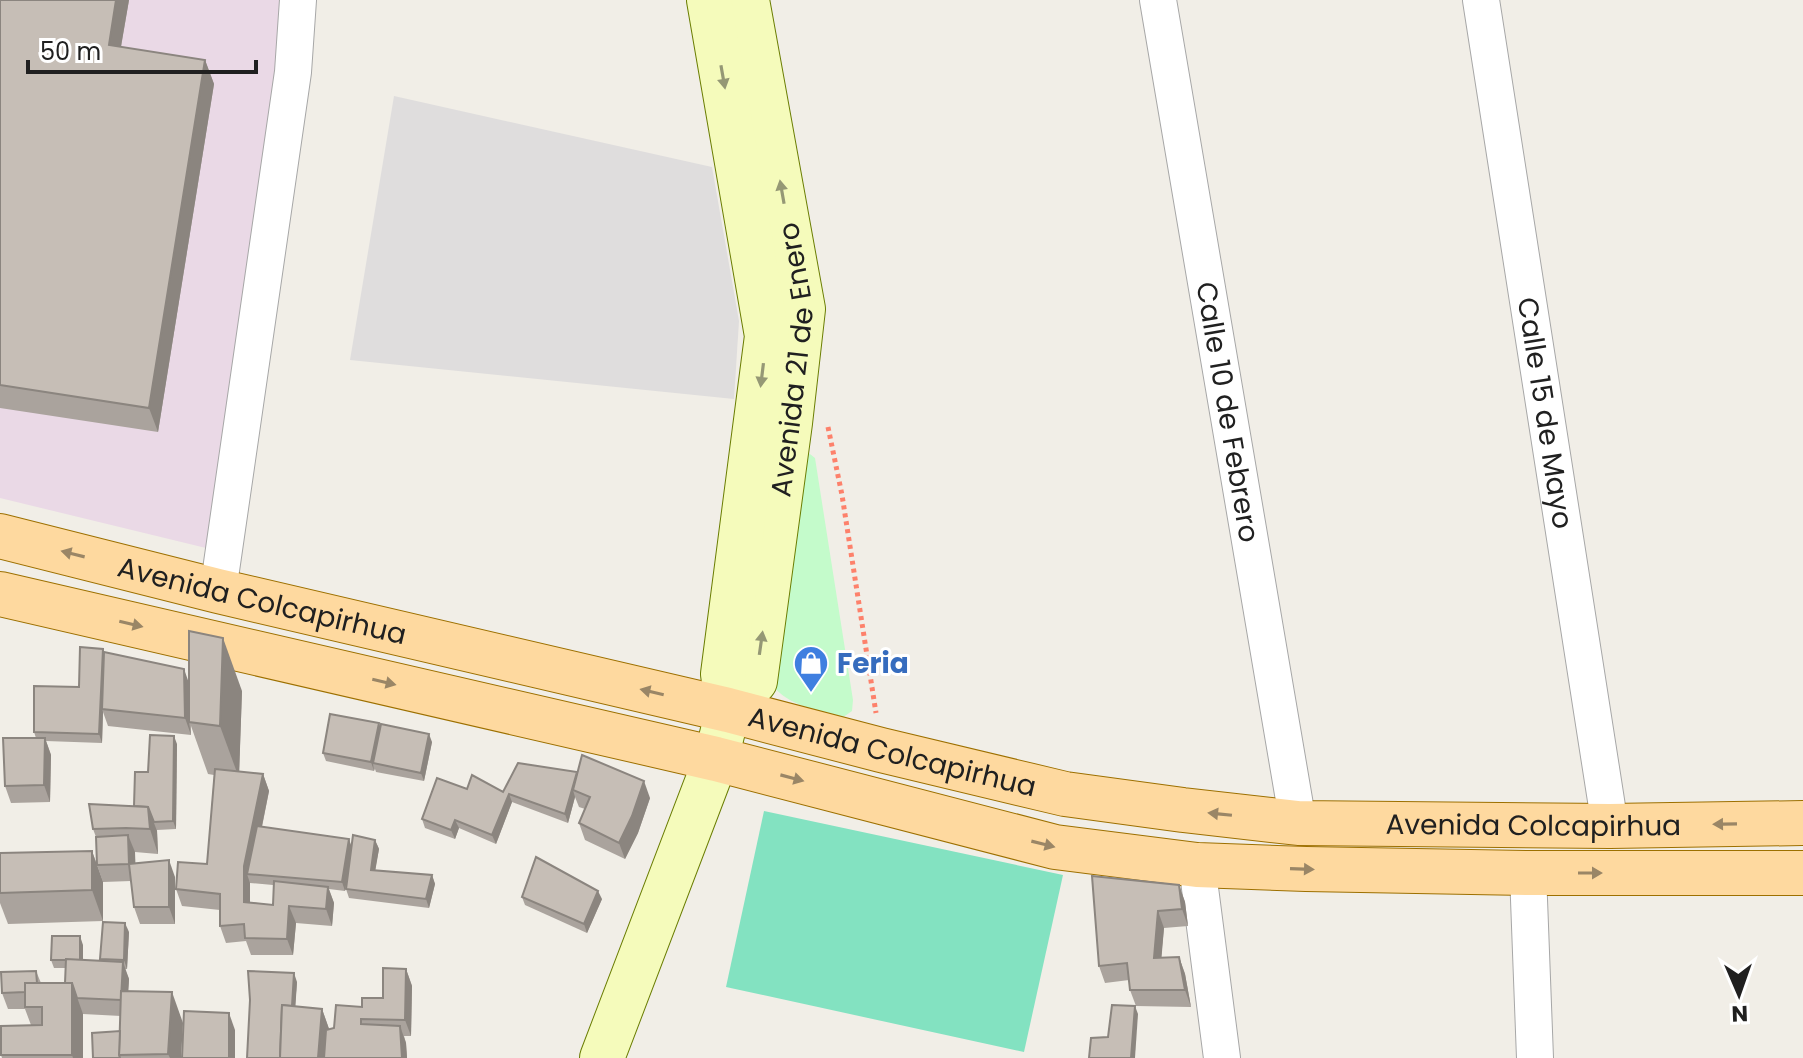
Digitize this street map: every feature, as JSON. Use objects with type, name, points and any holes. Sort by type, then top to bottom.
[{"type":"main road","name":"Avenida Colcapirhua","points":[[0,536],[1065,794],[1298,823],[1610,826],[1803,823]]},
{"type":"main road","name":"Avenida Colcapirhua","points":[[0,594],[716,759],[1055,847],[1197,865],[1306,869],[1803,873]]},
{"type":"street","points":[[218,591],[293,72],[298,0]]},
{"type":"street","name":"Avenida 21 de Enero","points":[[602,1058],[716,759],[728,710],[723,674],[767,336],[709,0]]},
{"type":"street","name":"Avenida 21 de Enero","points":[[728,710],[755,681],[803,309],[747,0]]},
{"type":"street","name":"Calle 10 de Febrero","points":[[1158,0],[1298,823]]},
{"type":"street","name":"Calle 15 de Mayo","points":[[1481,0],[1610,826]]},
{"type":"street","points":[[1197,865],[1222,1058]]},
{"type":"street","points":[[1528,873],[1535,1058]]},
{"type":"path","points":[[826,418],[842,495],[881,750]]},
{"type":"shaded area","points":[[0,0],[281,0],[277,59],[206,548],[0,498]]},
{"type":"shaded area","points":[[394,96],[712,167],[739,321],[734,399],[350,360]]},
{"type":"green space","points":[[806,451],[815,458],[853,700],[852,711],[842,718],[796,703],[773,686]]},
{"type":"green space","points":[[764,811],[1063,875],[1024,1052],[726,987]]},
{"type":"building","points":[[0,0],[116,0],[109,45],[205,60],[149,408],[0,385]]},
{"type":"building","points":[[189,631],[223,638],[220,726],[189,722]]},
{"type":"building","points":[[80,647],[103,649],[99,734],[34,732],[34,686],[79,687]]},
{"type":"building","points":[[104,652],[184,669],[185,718],[102,709]]},
{"type":"building","points":[[330,714],[379,723],[371,762],[323,753]]},
{"type":"building","points":[[381,724],[429,734],[421,773],[373,763]]},
{"type":"building","points":[[150,735],[174,736],[173,821],[154,822],[148,807],[134,806],[135,772],[148,772]]},
{"type":"building","points":[[3,738],[45,738],[44,785],[5,786]]},
{"type":"building","points":[[582,755],[644,781],[619,843],[579,823],[590,797],[573,790]]},
{"type":"building","points":[[518,763],[577,772],[565,814],[509,794],[492,835],[455,820],[451,830],[422,819],[437,778],[467,789],[472,775],[503,792]]},
{"type":"building","points":[[215,769],[263,774],[244,866],[244,902],[273,905],[274,881],[328,887],[326,909],[289,906],[287,939],[245,938],[244,924],[220,926],[220,894],[176,889],[178,862],[207,864]]},
{"type":"building","points":[[89,804],[148,807],[150,829],[93,829]]},
{"type":"building","points":[[257,826],[349,839],[342,882],[247,874]]},
{"type":"building","points":[[128,835],[129,864],[97,865],[96,837]]},
{"type":"building","points":[[353,835],[375,840],[371,870],[432,875],[426,899],[346,889]]},
{"type":"building","points":[[92,851],[92,890],[0,893],[0,853]]},
{"type":"building","points":[[536,857],[598,891],[584,924],[522,897]]},
{"type":"building","points":[[169,860],[169,907],[134,907],[129,864]]},
{"type":"building","points":[[1092,876],[1179,885],[1182,909],[1158,911],[1154,958],[1179,957],[1185,990],[1130,990],[1127,963],[1099,966]]},
{"type":"building","points":[[103,922],[125,923],[124,960],[100,959]]},
{"type":"building","points":[[52,936],[80,936],[80,960],[51,960]]},
{"type":"building","points":[[66,959],[123,962],[121,1000],[77,998],[72,983],[65,983]]},
{"type":"building","points":[[383,968],[406,969],[405,1020],[361,1019],[361,1024],[400,1026],[402,1058],[324,1058],[326,1030],[334,1028],[336,1005],[362,1007],[362,998],[383,998]]},
{"type":"building","points":[[36,971],[37,983],[25,983],[25,992],[2,993],[1,972]]},
{"type":"building","points":[[248,971],[294,973],[292,1006],[282,1005],[280,1058],[247,1058]]},
{"type":"building","points":[[25,983],[72,983],[72,1055],[1,1055],[1,1026],[42,1025],[42,1007],[25,1007]]},
{"type":"building","points":[[121,991],[172,992],[168,1054],[119,1055]]},
{"type":"building","points":[[282,1005],[322,1009],[318,1058],[280,1058]]},
{"type":"building","points":[[1112,1005],[1135,1006],[1131,1058],[1089,1058],[1091,1038],[1108,1037]]},
{"type":"building","points":[[184,1011],[229,1013],[229,1058],[182,1058]]},
{"type":"building","points":[[120,1031],[120,1058],[93,1058],[92,1033]]},
{"type":"place","name":"Feria","points":[[811,694]]}]
